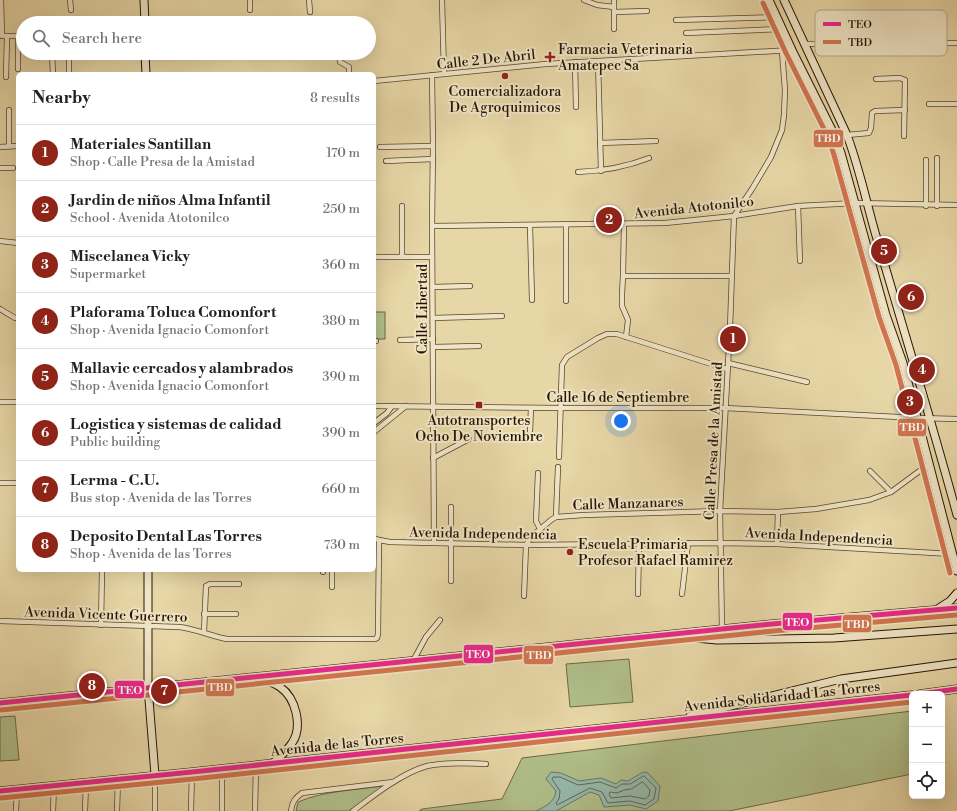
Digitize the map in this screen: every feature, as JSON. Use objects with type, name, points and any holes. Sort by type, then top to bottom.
[{"type":"main road","points":[[144,0],[145,16]]},
{"type":"main road","points":[[769,0],[834,134],[841,153],[886,315],[903,363],[957,571]]},
{"type":"main road","points":[[784,0],[847,135],[859,168],[867,204],[931,419],[957,515]]},
{"type":"main road","points":[[145,60],[146,72]]},
{"type":"main road","points":[[148,572],[148,687],[155,775]]},
{"type":"main road","points":[[937,609],[950,601],[957,593]]},
{"type":"main road","points":[[0,703],[247,677],[957,608]]},
{"type":"main road","points":[[673,635],[717,640],[834,638],[957,629]]},
{"type":"main road","name":"Avenida Solidaridad Las Torres","points":[[677,720],[716,708],[841,679],[957,663]]},
{"type":"main road","points":[[247,677],[269,681],[281,687],[288,694],[294,706],[297,726],[293,743],[284,754],[272,764]]},
{"type":"main road","points":[[945,691],[957,689]]},
{"type":"main road","points":[[945,694],[957,694]]},
{"type":"main road","name":"Avenida Solidaridad Las Torres","points":[[677,720],[909,695]]},
{"type":"main road","name":"Avenida de las Torres","points":[[0,791],[272,764],[677,720]]},
{"type":"street","points":[[1,0],[6,77]]},
{"type":"street","points":[[70,0],[71,10]]},
{"type":"street","points":[[250,0],[250,10]]},
{"type":"street","points":[[309,0],[310,12]]},
{"type":"street","points":[[442,0],[444,73]]},
{"type":"street","points":[[584,0],[596,5],[614,7]]},
{"type":"street","points":[[614,0],[614,29]]},
{"type":"street","points":[[614,12],[647,11]]},
{"type":"street","points":[[676,20],[777,17]]},
{"type":"street","points":[[686,33],[782,29]]},
{"type":"street","points":[[3,36],[16,36]]},
{"type":"street","points":[[947,43],[957,43]]},
{"type":"street","points":[[804,44],[815,44]]},
{"type":"street","name":"Calle 2 De Abril","points":[[376,81],[444,73],[575,62],[792,50]]},
{"type":"street","points":[[734,216],[771,157],[782,130],[785,90],[782,51]]},
{"type":"street","points":[[18,68],[19,60]]},
{"type":"street","points":[[52,60],[53,72]]},
{"type":"street","points":[[69,60],[69,72]]},
{"type":"street","points":[[340,60],[340,62],[348,67],[349,72]]},
{"type":"street","points":[[598,61],[601,171]]},
{"type":"street","points":[[575,62],[576,107]]},
{"type":"street","name":"Calle Libertad","points":[[432,75],[432,458],[434,543]]},
{"type":"street","points":[[876,79],[900,78],[905,80],[904,136]]},
{"type":"street","points":[[929,104],[957,104]]},
{"type":"street","points":[[9,110],[9,146]]},
{"type":"street","points":[[847,135],[869,133],[871,128],[872,113],[875,111],[905,110]]},
{"type":"street","points":[[600,143],[656,140]]},
{"type":"street","points":[[0,147],[16,146]]},
{"type":"street","points":[[380,147],[433,146]]},
{"type":"street","points":[[578,172],[601,171],[634,164],[649,158]]},
{"type":"street","points":[[937,158],[937,206]]},
{"type":"street","points":[[386,161],[433,159]]},
{"type":"street","points":[[926,160],[926,206]]},
{"type":"street","points":[[0,168],[13,168]]},
{"type":"street","name":"Avenida Atotonilco","points":[[432,226],[665,224],[734,216],[798,206],[856,203],[926,206],[957,205]]},
{"type":"street","points":[[402,206],[402,257]]},
{"type":"street","points":[[798,206],[800,261]]},
{"type":"street","name":"Calle Presa de la Amistad","points":[[722,630],[720,511],[734,216]]},
{"type":"street","points":[[566,225],[566,302]]},
{"type":"street","points":[[624,225],[624,276],[622,306],[628,320],[626,337]]},
{"type":"street","points":[[530,226],[532,300]]},
{"type":"street","points":[[0,242],[16,244]]},
{"type":"street","points":[[376,257],[432,257]]},
{"type":"street","points":[[624,276],[731,276]]},
{"type":"street","points":[[433,287],[470,286]]},
{"type":"street","points":[[0,309],[15,318]]},
{"type":"street","points":[[433,318],[502,316]]},
{"type":"street","points":[[559,457],[562,365],[567,357],[602,336],[611,334],[626,337],[727,369]]},
{"type":"street","points":[[400,340],[433,340]]},
{"type":"street","points":[[433,347],[479,346]]},
{"type":"street","points":[[728,363],[807,382]]},
{"type":"street","points":[[0,402],[16,402]]},
{"type":"street","name":"Calle 16 de Septiembre","points":[[376,406],[725,408],[931,419],[957,419]]},
{"type":"street","points":[[376,421],[387,413],[392,406]]},
{"type":"street","points":[[376,430],[406,406]]},
{"type":"street","points":[[530,431],[531,408]]},
{"type":"street","points":[[432,458],[469,439]]},
{"type":"street","name":"Calle Manzanares","points":[[526,545],[531,537],[550,520],[556,517],[720,511],[778,512],[836,506],[869,500],[891,492],[929,464]]},
{"type":"street","name":"Calle Manzanares","points":[[556,517],[558,467]]},
{"type":"street","points":[[870,471],[891,492]]},
{"type":"street","points":[[538,473],[536,520],[540,529]]},
{"type":"street","points":[[0,482],[16,483]]},
{"type":"street","points":[[451,507],[451,581]]},
{"type":"street","points":[[777,544],[778,512]]},
{"type":"street","name":"Avenida Independencia","points":[[376,539],[434,543],[526,545],[688,543],[777,544],[952,554]]},
{"type":"street","name":"Avenida Vicente Guerrero","points":[[0,621],[179,627],[204,632],[227,639],[377,638],[379,540]]},
{"type":"street","points":[[682,594],[688,543]]},
{"type":"street","points":[[638,594],[639,544]]},
{"type":"street","points":[[524,596],[526,545]]},
{"type":"street","points":[[101,625],[102,572]]},
{"type":"street","points":[[332,572],[332,587]]},
{"type":"street","points":[[204,632],[206,586],[210,584],[238,584]]},
{"type":"street","points":[[204,614],[236,614]]},
{"type":"street","points":[[412,662],[426,637],[440,620]]},
{"type":"street","points":[[353,811],[394,782],[427,766],[450,764],[486,764]]},
{"type":"street","points":[[255,811],[256,765]]},
{"type":"street","points":[[222,769],[222,811]]},
{"type":"street","points":[[191,811],[192,772]]},
{"type":"street","points":[[155,775],[155,811]]},
{"type":"street","points":[[117,811],[118,779]]},
{"type":"street","points":[[86,782],[86,811]]},
{"type":"street","points":[[292,811],[293,803],[296,797],[302,793],[394,782]]},
{"type":"street","points":[[53,811],[54,786]]},
{"type":"street","points":[[16,789],[16,811]]},
{"type":"green space","points":[[376,312],[385,312],[385,339],[376,339]]},
{"type":"green space","points":[[629,659],[633,702],[570,707],[566,664]]},
{"type":"green space","points":[[909,711],[909,775],[729,811],[419,811],[422,809],[502,799],[522,758]]},
{"type":"green space","points":[[15,716],[19,760],[0,761],[0,717]]},
{"type":"green space","points":[[383,786],[351,811],[296,811],[298,802],[318,795]]},
{"type":"water","points":[[551,772],[561,773],[579,781],[601,778],[616,784],[621,780],[628,781],[643,772],[648,773],[660,786],[658,801],[646,809],[630,805],[604,807],[599,795],[590,792],[556,811],[536,811],[549,804],[555,795],[556,791],[546,779]]},
{"type":"transit line","name":"TBD","points":[[763,3],[828,137],[834,155],[879,317],[896,365],[950,573]]},
{"type":"transit line","name":"TEO","points":[[0,703],[772,624],[957,608]]},
{"type":"transit line","name":"TBD","points":[[1,710],[773,631],[957,615]]},
{"type":"transit line","name":"TEO","points":[[942,691],[957,689]]},
{"type":"transit line","name":"TEO","points":[[0,791],[192,772],[909,695]]},
{"type":"transit line","name":"TBD","points":[[1,798],[193,779],[909,702]]},
{"type":"place","name":"Farmacia Veterinaria Amatepec Sa","points":[[550,57]]},
{"type":"place","name":"Comercializadora De Agroquimicos","points":[[505,76]]},
{"type":"place","name":"Jardin de niños Alma Infantil","points":[[609,220]]},
{"type":"place","name":"Mallavic cercados y alambrados","points":[[884,251]]},
{"type":"place","name":"Logistica y sistemas de calidad","points":[[911,297]]},
{"type":"place","name":"Materiales Santillan","points":[[733,339]]},
{"type":"place","name":"Plaforama Toluca Comonfort","points":[[922,370]]},
{"type":"place","name":"Miscelanea Vicky","points":[[910,402]]},
{"type":"place","name":"Autotransportes Ocho De Noviembre","points":[[479,405]]},
{"type":"place","name":"Escuela Primaria Profesor Rafael Ramirez","points":[[570,552]]},
{"type":"place","name":"Deposito Dental Las Torres","points":[[92,686]]},
{"type":"place","name":"Lerma - C.U.","points":[[164,691]]}]
